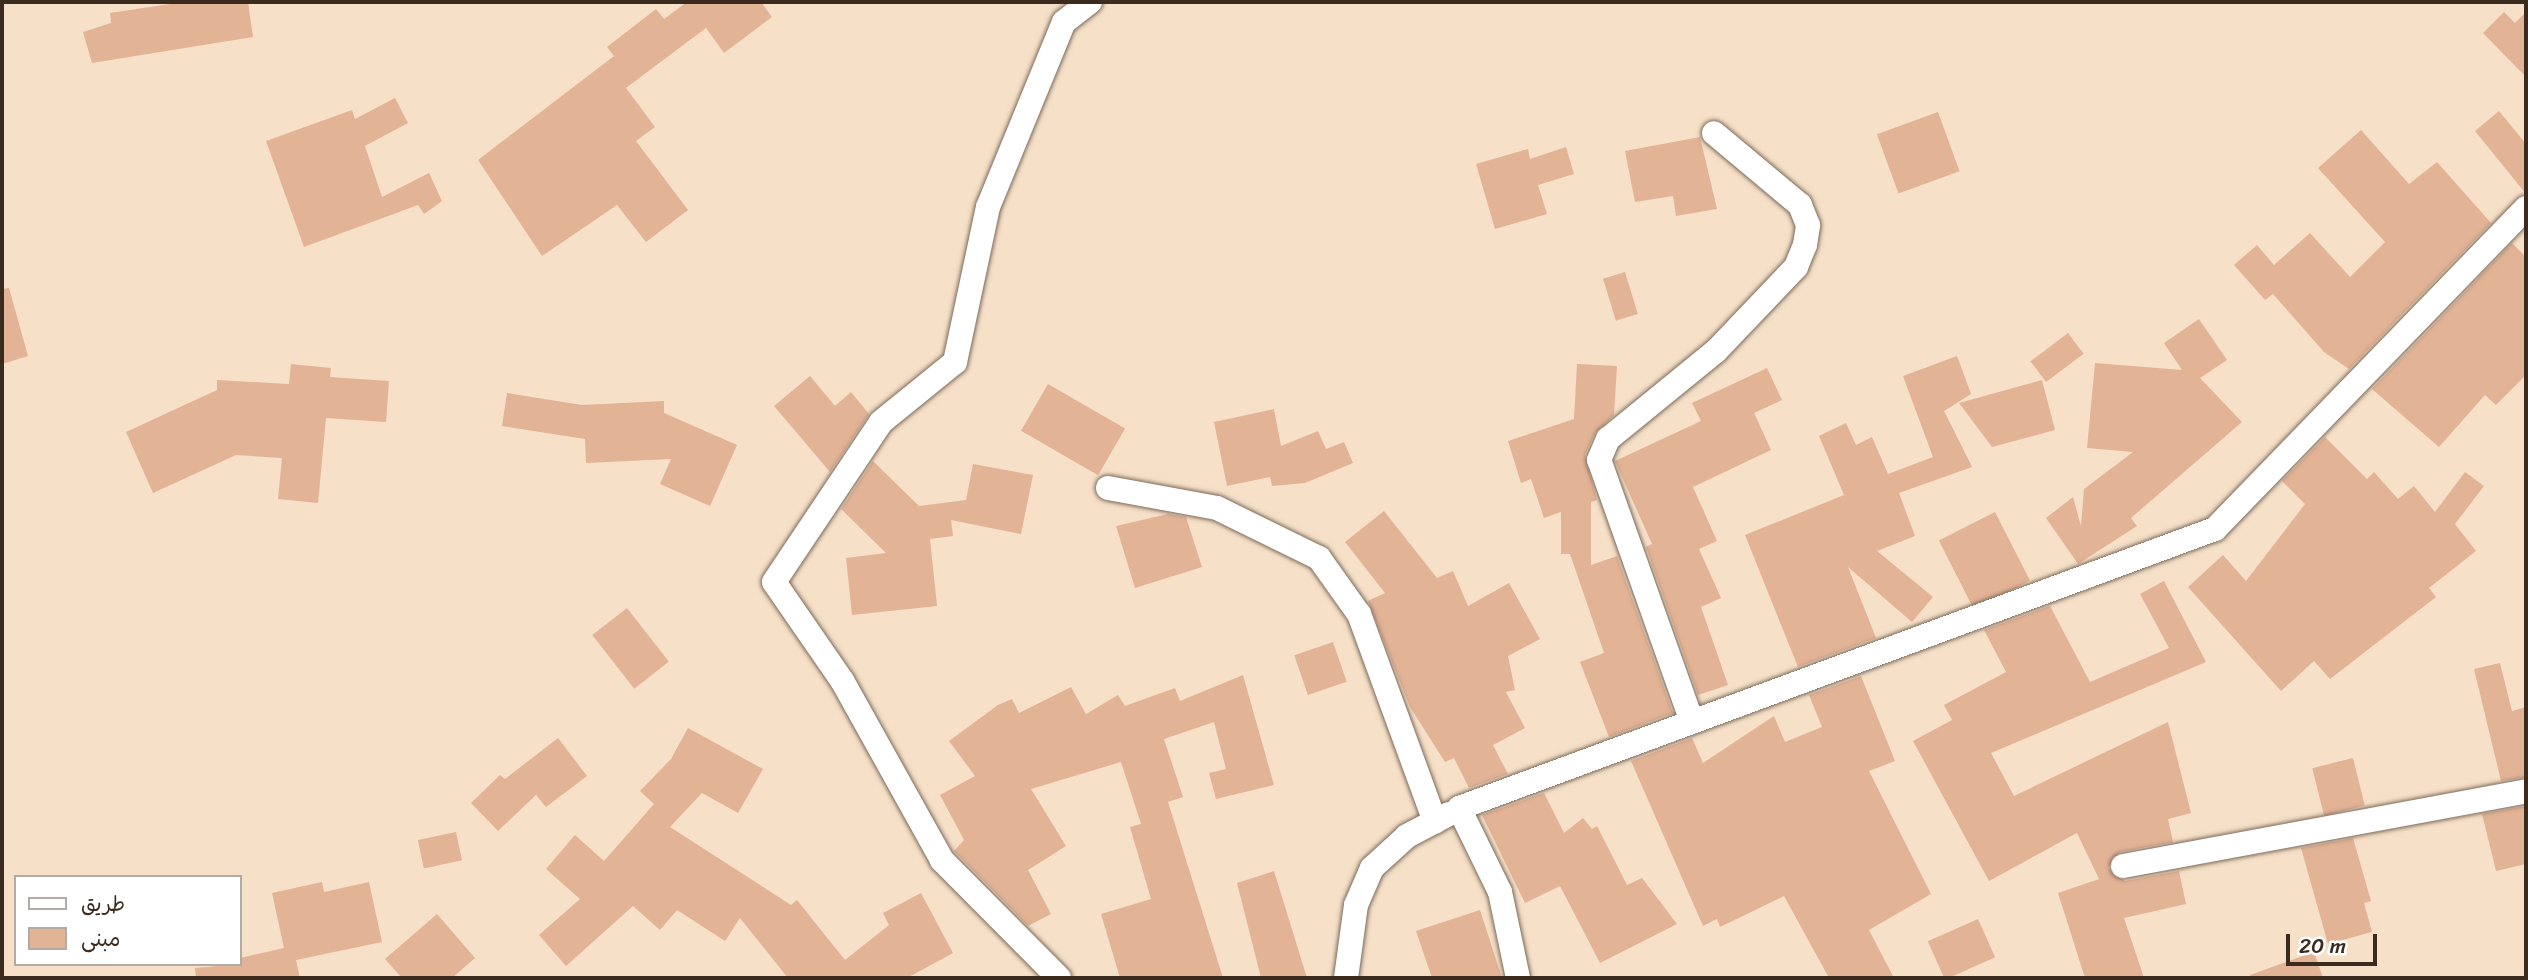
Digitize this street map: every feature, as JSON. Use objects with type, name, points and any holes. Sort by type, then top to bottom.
[{"type":"street","points":[[1059,978],[942,860],[844,682],[774,582],[881,422],[955,362],[988,207],[1064,22],[1090,2]]},
{"type":"street","points":[[1692,722],[1599,460],[1608,439],[1716,351],[1796,267],[1805,245],[1808,225],[1800,205],[1714,133]]},
{"type":"street","points":[[1346,978],[1356,905],[1372,868],[1407,836],[1459,808],[2216,528],[2526,208]]},
{"type":"street","points":[[1108,488],[1217,508],[1319,558],[1359,614],[1435,822]]},
{"type":"street","points":[[2123,866],[2526,791]]},
{"type":"street","points":[[1459,808],[1500,892],[1518,978]]},
{"type":"building","points":[[183,2],[248,2],[253,37],[92,63],[83,32],[111,23],[110,13]]},
{"type":"building","points":[[687,2],[761,2],[772,17],[724,53],[706,28],[626,88],[655,127],[636,141],[688,210],[646,242],[617,205],[542,256],[478,160],[614,56],[607,47],[656,9],[664,19]]},
{"type":"building","points":[[2504,12],[2515,23],[2526,12],[2526,77],[2483,33]]},
{"type":"building","points":[[395,98],[408,123],[365,146],[382,197],[429,173],[442,201],[424,214],[418,205],[304,247],[266,141],[352,110],[355,119]]},
{"type":"building","points":[[2499,111],[2526,144],[2526,194],[2475,131]]},
{"type":"building","points":[[1938,112],[1960,171],[1898,193],[1877,134]]},
{"type":"building","points":[[2361,130],[2409,184],[2437,162],[2491,223],[2349,369],[2324,352],[2273,294],[2265,300],[2234,265],[2257,245],[2274,265],[2310,233],[2350,277],[2385,242],[2318,168]]},
{"type":"building","points":[[1700,137],[1717,209],[1676,216],[1673,196],[1635,202],[1625,151]]},
{"type":"building","points":[[1566,147],[1574,174],[1538,185],[1547,214],[1495,229],[1476,164],[1528,149],[1530,159]]},
{"type":"building","points":[[2512,243],[2526,257],[2526,375],[2496,405],[2485,395],[2439,447],[2372,389]]},
{"type":"building","points":[[1625,272],[1638,314],[1616,321],[1603,279]]},
{"type":"building","points":[[9,288],[28,356],[2,364],[2,289]]},
{"type":"building","points":[[2199,319],[2227,360],[2200,378],[2242,422],[2131,518],[2137,526],[2078,564],[2046,518],[2073,497],[2081,526],[2084,489],[2133,452],[2087,448],[2095,363],[2182,370],[2164,343]]},
{"type":"building","points":[[2068,333],[2084,354],[2046,382],[2030,361]]},
{"type":"building","points":[[1957,356],[1971,394],[1944,411],[1972,467],[1899,493],[1915,536],[1877,551],[1933,597],[1912,622],[1848,567],[1876,638],[1798,667],[1745,535],[1844,495],[1819,436],[1846,423],[1856,445],[1872,437],[1888,474],[1933,457],[1903,376]]},
{"type":"building","points":[[291,364],[331,368],[330,377],[389,381],[386,422],[326,418],[318,503],[278,499],[282,458],[236,455],[153,493],[126,432],[217,390],[217,380],[289,384]]},
{"type":"building","points":[[1577,364],[1617,366],[1614,415],[1595,433],[1585,455],[1597,500],[1591,502],[1591,565],[1617,556],[1673,713],[1609,737],[1580,662],[1604,653],[1570,554],[1561,554],[1561,512],[1544,518],[1531,479],[1521,483],[1508,441],[1574,419]]},
{"type":"building","points":[[1767,368],[1782,400],[1754,413],[1771,450],[1693,487],[1717,541],[1699,549],[1721,598],[1701,607],[1728,685],[1698,695],[1646,547],[1652,544],[1615,461],[1701,421],[1692,403]]},
{"type":"building","points":[[810,376],[835,406],[851,392],[869,414],[830,472],[774,406]]},
{"type":"building","points":[[2042,380],[2055,430],[1992,447],[1959,403]]},
{"type":"building","points":[[1048,384],[1125,428],[1098,475],[1021,431]]},
{"type":"building","points":[[507,393],[582,405],[664,401],[664,413],[737,445],[710,506],[660,484],[671,459],[586,463],[585,439],[502,426]]},
{"type":"building","points":[[1274,409],[1281,446],[1318,431],[1326,449],[1344,442],[1353,463],[1305,483],[1272,486],[1270,477],[1227,486],[1214,422]]},
{"type":"building","points":[[2325,437],[2367,479],[2374,472],[2398,499],[2414,486],[2435,512],[2465,472],[2484,486],[2455,524],[2476,551],[2429,588],[2436,597],[2330,679],[2314,661],[2281,691],[2188,587],[2223,555],[2246,581],[2305,504],[2282,481]]},
{"type":"building","points":[[873,461],[919,506],[966,500],[973,464],[1033,475],[1021,534],[951,520],[953,536],[930,539],[937,606],[852,615],[846,558],[886,553],[841,509]]},
{"type":"building","points":[[1384,511],[1437,578],[1453,571],[1468,606],[1509,583],[1540,639],[1508,656],[1515,690],[1506,692],[1525,728],[1493,745],[1508,774],[1469,788],[1454,758],[1445,762],[1410,707],[1368,601],[1385,593],[1345,542]]},
{"type":"building","points":[[1995,512],[2030,581],[1974,609],[1939,541]]},
{"type":"building","points":[[1168,514],[1186,517],[1202,567],[1135,588],[1116,526]]},
{"type":"building","points":[[2164,581],[2206,662],[1991,753],[2014,796],[2168,722],[2191,813],[2168,819],[2173,842],[2120,852],[2108,868],[2125,881],[2179,871],[2186,904],[2124,918],[2144,978],[2085,978],[2058,893],[2099,879],[2077,833],[1989,881],[1913,741],[1952,720],[1944,705],[2006,672],[1984,630],[2050,606],[2090,682],[2169,648],[2140,594]]},
{"type":"building","points":[[627,608],[669,662],[634,689],[592,635]]},
{"type":"building","points":[[1333,642],[1347,682],[1308,695],[1294,655]]},
{"type":"building","points":[[2500,663],[2512,711],[2526,707],[2526,777],[2501,781],[2474,669]]},
{"type":"building","points":[[1243,675],[1274,785],[1216,799],[1209,773],[1226,769],[1214,722],[1164,739],[1183,797],[1168,802],[1223,978],[1120,978],[1101,914],[1151,899],[1130,827],[1141,824],[1121,762],[1031,789],[1066,846],[1028,870],[1051,914],[1028,926],[954,851],[964,840],[940,795],[975,776],[949,741],[998,705],[1012,699],[1019,713],[1071,687],[1086,714],[1118,695],[1125,706],[1175,688],[1180,701]]},
{"type":"building","points":[[1861,676],[1895,761],[1869,771],[1931,894],[1869,930],[1894,978],[1829,978],[1784,896],[1720,927],[1717,919],[1703,926],[1631,761],[1692,738],[1703,763],[1774,716],[1785,742],[1822,727],[1809,695]]},
{"type":"building","points":[[688,728],[763,769],[738,813],[702,793],[670,827],[791,905],[797,900],[845,960],[889,925],[883,913],[921,893],[953,953],[907,978],[788,978],[740,918],[725,941],[677,910],[660,930],[633,906],[566,966],[539,935],[580,899],[546,869],[575,835],[604,861],[654,804],[640,791],[671,759]]},
{"type":"building","points":[[558,738],[587,776],[546,807],[536,795],[498,831],[471,803],[500,775],[505,779]]},
{"type":"building","points":[[2353,758],[2365,806],[2324,816],[2312,768]]},
{"type":"building","points":[[1544,793],[1564,833],[1583,818],[1592,829],[1597,826],[1627,885],[1642,878],[1677,924],[1600,963],[1560,886],[1525,903],[1482,815]]},
{"type":"building","points":[[2526,806],[2526,864],[2496,871],[2482,814]]},
{"type":"building","points":[[456,832],[462,860],[424,868],[418,840]]},
{"type":"building","points":[[2353,838],[2371,901],[2364,903],[2372,932],[2328,944],[2301,848]]},
{"type":"building","points":[[1274,871],[1307,978],[1261,978],[1237,883]]},
{"type":"building","points":[[322,882],[324,892],[369,882],[382,942],[296,960],[300,978],[196,978],[195,968],[242,966],[242,958],[284,948],[272,893]]},
{"type":"building","points":[[1480,910],[1502,978],[1432,978],[1416,931]]},
{"type":"building","points":[[437,914],[475,958],[452,978],[402,978],[385,959]]},
{"type":"building","points":[[1978,919],[1995,957],[1944,978],[1928,941]]},
{"type":"building","points":[[2314,952],[2323,978],[2251,978],[2250,975]]}]
